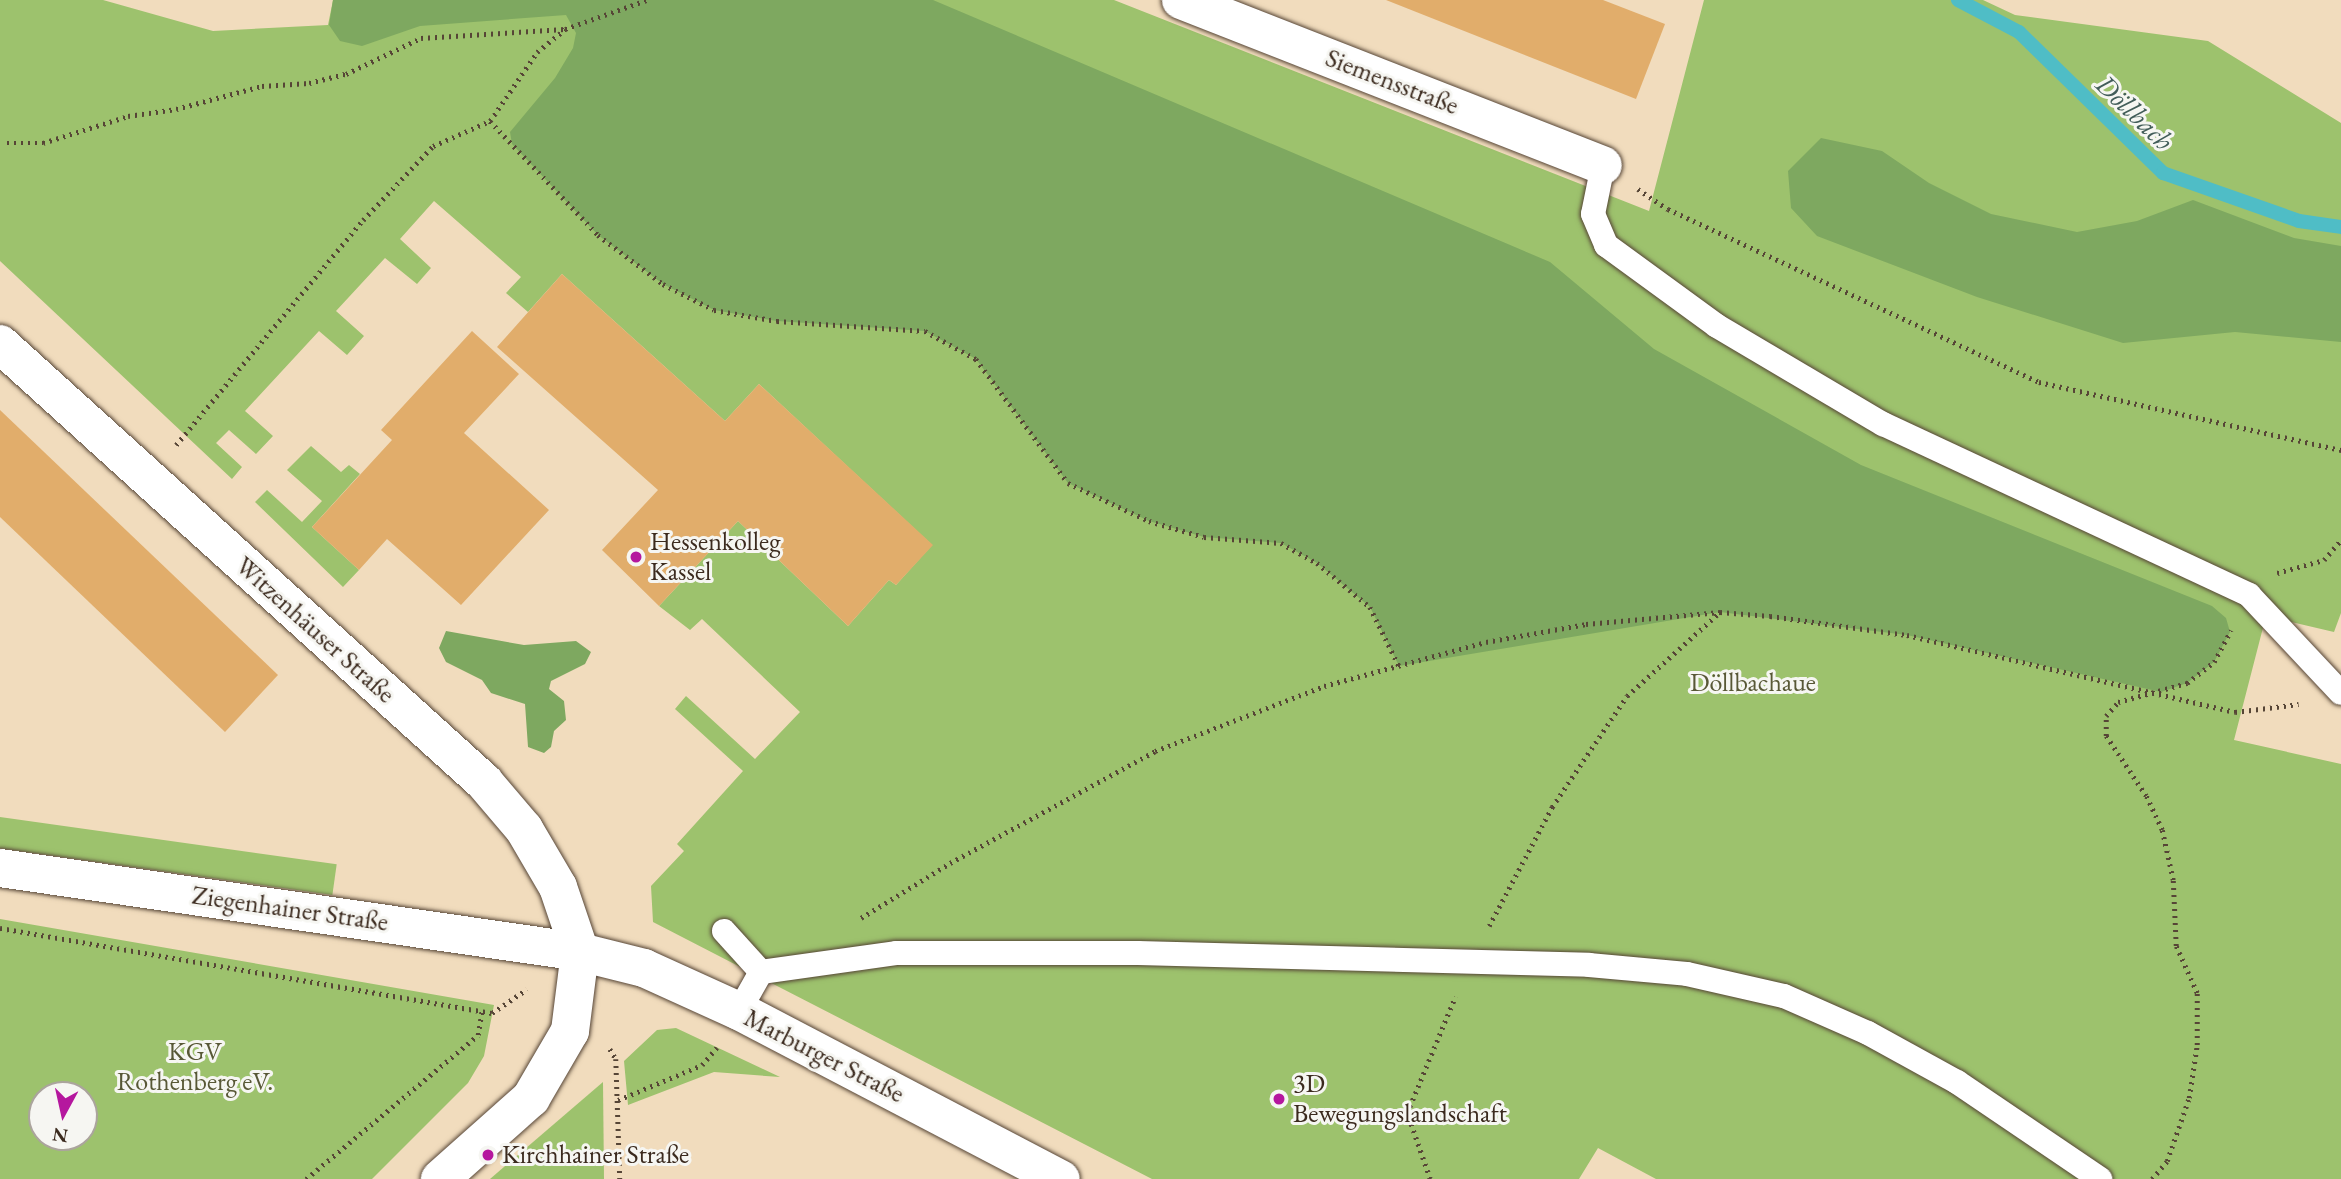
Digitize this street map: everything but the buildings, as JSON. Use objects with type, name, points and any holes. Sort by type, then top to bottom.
[{"type":"street","name":"Siemensstraße","points":[[1181,0],[1603,165]]},
{"type":"street","name":"Witzenhäuser Straße","points":[[0,344],[484,782],[524,829],[558,887],[579,952]]},
{"type":"street","name":"Ziegenhainer Straße","points":[[0,868],[579,952]]},
{"type":"street","name":"Marburger Straße","points":[[579,952],[644,968],[739,1011],[1061,1179]]},
{"type":"street","points":[[440,1179],[531,1098],[570,1031],[579,952]]},
{"type":"lane","points":[[1603,165],[1593,214],[1606,245],[1717,326],[1883,424],[2249,595],[2341,693]]},
{"type":"lane","points":[[724,931],[761,972]]},
{"type":"lane","points":[[761,972],[896,953],[1138,953],[1470,961],[1687,974],[1784,996],[1868,1033],[1957,1082],[2100,1179]]},
{"type":"lane","points":[[739,1011],[761,972]]},
{"type":"path","points":[[7,143],[43,143],[128,116],[176,109],[262,86],[334,77],[421,38],[565,29],[647,0]]},
{"type":"path","points":[[149,479],[398,183],[433,146],[490,121],[537,52],[565,29]]},
{"type":"path","points":[[490,121],[598,234],[663,284],[714,310],[777,321],[925,331],[976,359],[1068,483],[1149,520],[1204,537],[1281,543],[1317,563],[1370,607],[1399,666]]},
{"type":"path","points":[[1603,165],[1668,209],[2039,382],[2341,450]]},
{"type":"path","points":[[2152,1179],[2167,1161],[2189,1098],[2197,1045],[2197,993],[2176,946],[2173,880],[2162,830],[2133,775],[2106,736],[2106,716],[2118,702],[2187,683],[2214,662],[2249,595],[2266,578],[2289,567],[2324,560],[2341,540]]},
{"type":"path","points":[[1430,1179],[1407,1114],[1470,961],[1552,807],[1627,696],[1720,612]]},
{"type":"path","points":[[850,925],[950,863],[1155,751],[1324,686],[1486,642],[1586,624],[1720,612],[1907,635],[2161,692],[2235,712],[2308,703]]},
{"type":"path","points":[[0,928],[492,1013]]},
{"type":"path","points":[[306,1179],[478,1035],[482,1011]]},
{"type":"path","points":[[618,1100],[702,1065],[739,1011]]},
{"type":"path","points":[[606,1042],[616,1059],[620,1179]]},
{"type":"green space","name":"Döllbachaue","points":[[0,0],[103,0],[213,31],[328,25],[333,0],[1114,0],[1649,211],[1704,0],[1983,0],[2015,15],[2208,41],[2341,123],[2341,613],[2334,632],[2266,616],[2234,740],[2341,764],[2341,1179],[1656,1179],[1598,1148],[1579,1179],[1152,1179],[653,922],[651,886],[684,851],[677,844],[743,771],[675,709],[686,696],[755,759],[800,712],[702,619],[690,630],[659,606],[738,521],[848,626],[889,580],[896,585],[932,545],[759,384],[725,421],[562,274],[528,312],[506,293],[521,277],[434,201],[400,239],[431,268],[417,284],[385,258],[336,311],[364,336],[347,355],[319,331],[245,411],[273,436],[256,454],[229,430],[216,443],[242,467],[232,479],[0,261]]},
{"type":"green space","points":[[333,0],[933,0],[1550,262],[1654,349],[1861,465],[2212,606],[2226,618],[2230,632],[2214,662],[2187,683],[2161,692],[1907,635],[1720,612],[1399,666],[1370,607],[1317,563],[1281,543],[1204,537],[1149,521],[1068,483],[976,359],[925,331],[777,321],[714,310],[663,284],[598,235],[512,144],[510,132],[555,78],[573,48],[576,33],[566,15],[420,26],[362,46],[340,41],[329,25]]},
{"type":"green space","points":[[1821,138],[1882,151],[1929,183],[1991,214],[2077,232],[2137,221],[2193,200],[2294,238],[2341,246],[2341,342],[2235,332],[2123,343],[1977,297],[1817,236],[1791,208],[1788,171]]},
{"type":"green space","points":[[311,446],[341,472],[349,465],[360,474],[312,527],[359,570],[343,587],[255,502],[267,490],[302,522],[322,501],[287,470]]},
{"type":"green space","points":[[446,631],[524,645],[576,641],[591,652],[585,664],[551,681],[549,689],[564,701],[566,720],[554,731],[551,747],[544,753],[528,747],[525,704],[491,693],[482,680],[446,662],[439,648]]},
{"type":"green space","points":[[0,817],[337,864],[332,895],[0,848]]},
{"type":"green space","name":"KGV Rothenberg eV.","points":[[0,919],[494,1005],[484,1056],[468,1083],[372,1179],[0,1179]]},
{"type":"green space","points":[[676,1028],[780,1077],[714,1072],[628,1105],[624,1061],[657,1030]]},
{"type":"green space","points":[[603,1082],[604,1179],[490,1179]]},
{"type":"waterway","name":"Döllbach","points":[[1958,0],[2019,32],[2163,173],[2299,221],[2341,227]]},
{"type":"place","name":"Hessenkolleg Kassel","points":[[636,557]]},
{"type":"place","name":"3D Bewegungslandschaft","points":[[1279,1099]]},
{"type":"place","name":"Kirchhainer Straße","points":[[488,1155]]}]
